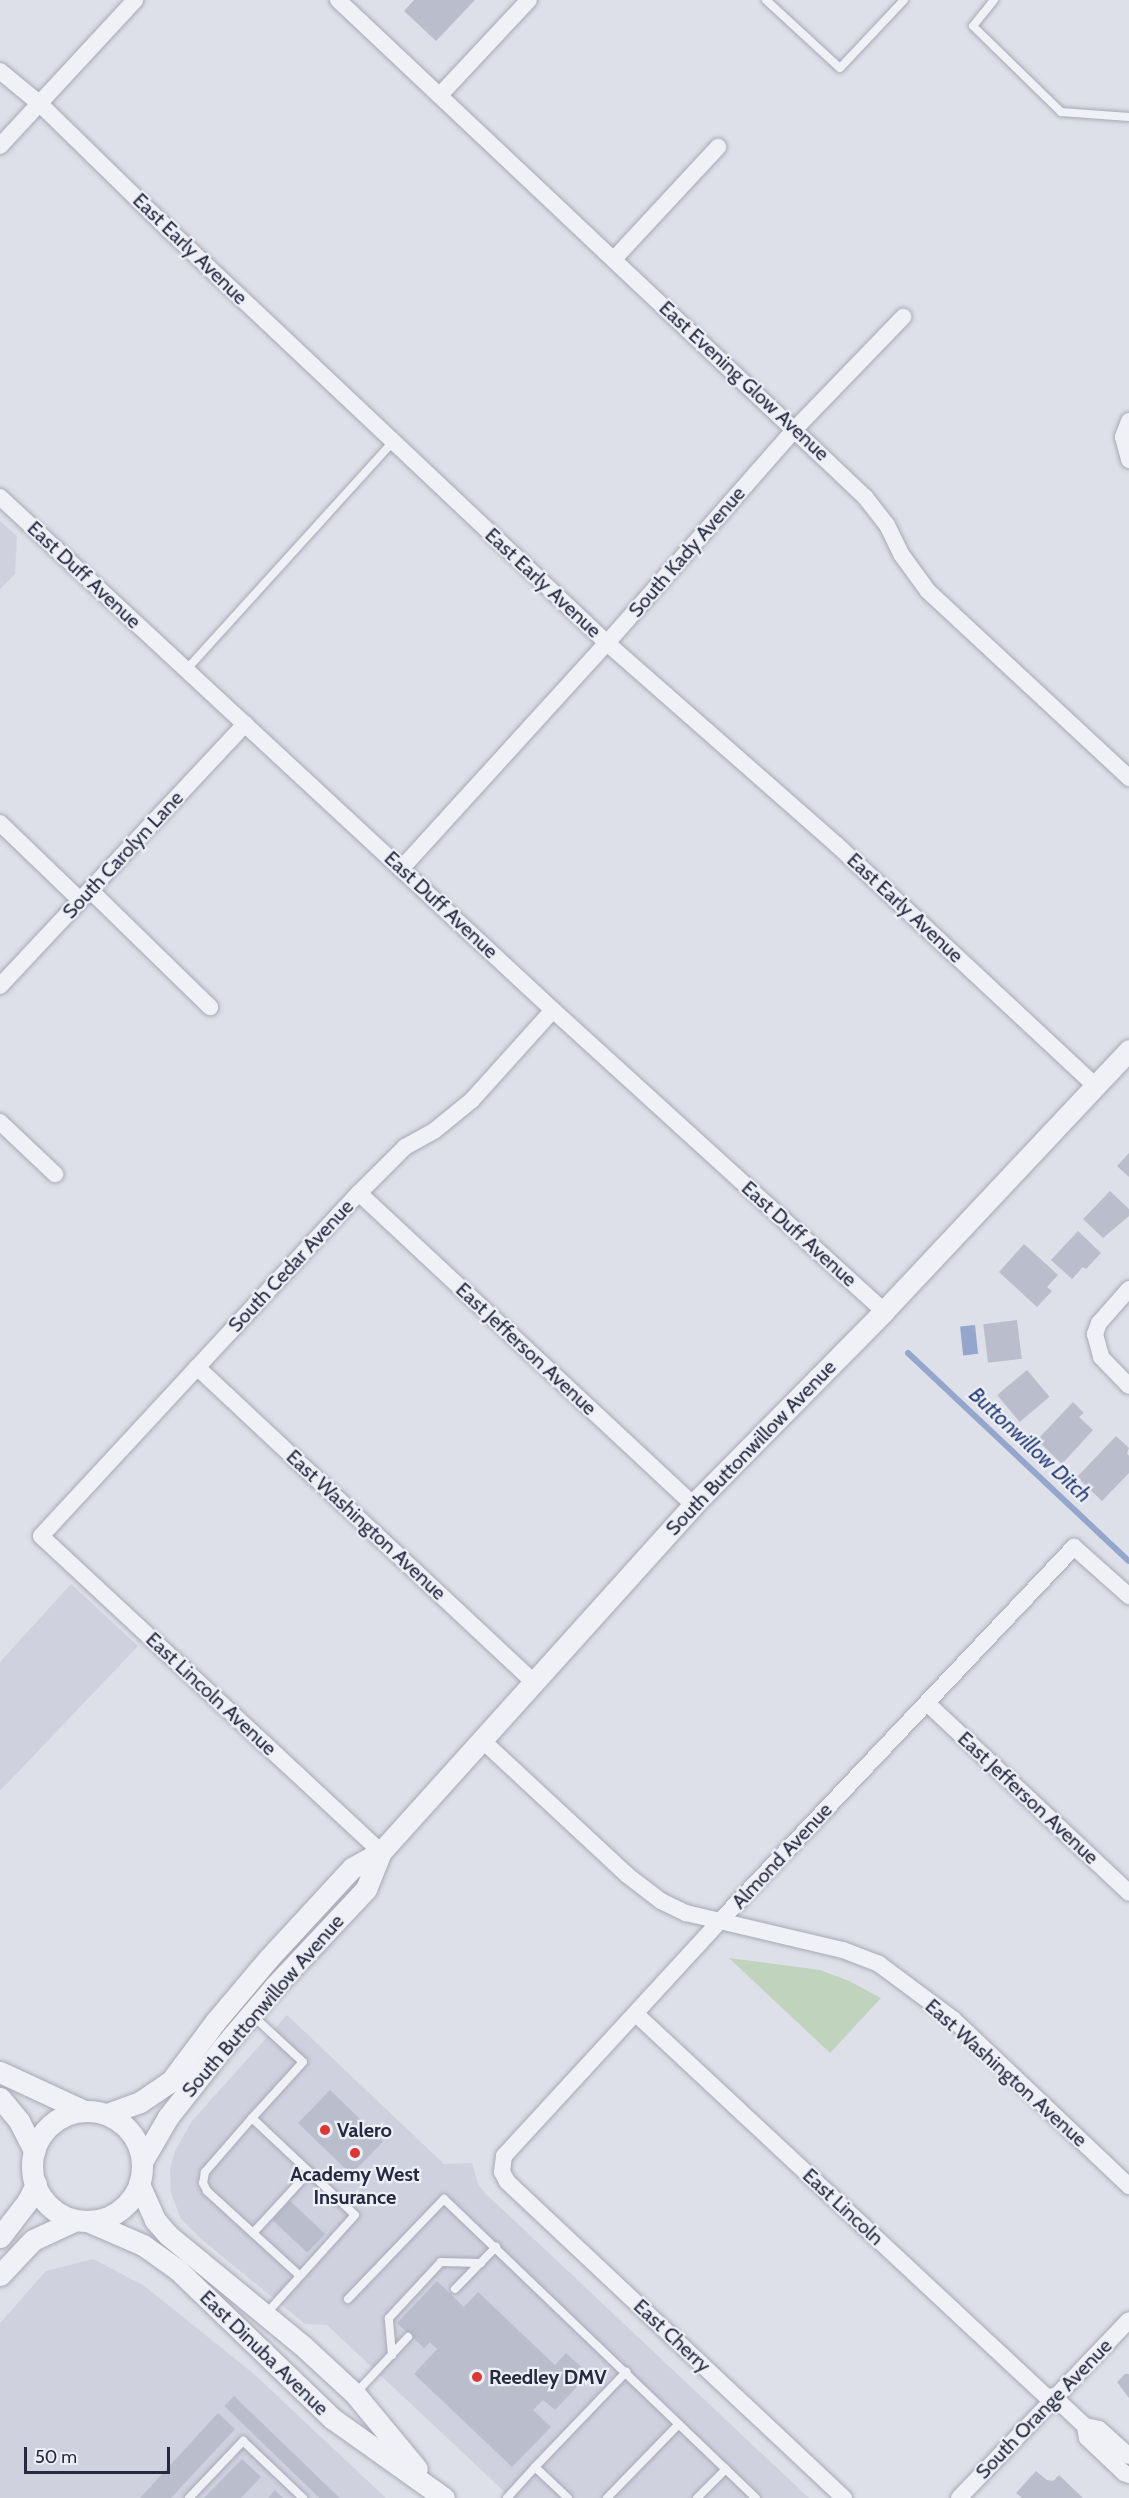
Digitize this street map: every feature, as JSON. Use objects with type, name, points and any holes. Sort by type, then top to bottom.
[{"type":"street","points":[[0,146],[135,0]]},
{"type":"street","name":"East Evening Glow Avenue","points":[[338,0],[795,429],[878,510],[914,574],[928,591],[1129,778]]},
{"type":"street","points":[[440,95],[529,0]]},
{"type":"street","name":"East Early Avenue","points":[[0,71],[39,103],[168,230],[607,644],[837,845],[1095,1086]]},
{"type":"street","points":[[614,259],[718,147]]},
{"type":"street","name":"South Kady Avenue","points":[[401,869],[607,644],[795,429],[903,317]]},
{"type":"street","points":[[1129,421],[1123,437],[1129,460]]},
{"type":"street","name":"East Duff Avenue","points":[[0,497],[553,1010],[884,1311]]},
{"type":"street","name":"South Carolyn Lane","points":[[0,986],[246,724]]},
{"type":"street","points":[[0,823],[85,895],[210,1007]]},
{"type":"street","name":"South Cedar Avenue","points":[[41,1536],[359,1193],[405,1148],[434,1131],[472,1100],[553,1010]]},
{"type":"street","name":"South Buttonwillow Avenue","points":[[107,2114],[140,2102],[171,2081],[215,2022],[352,1868],[381,1852],[693,1505],[884,1311],[1129,1050]]},
{"type":"street","points":[[0,1122],[55,1174]]},
{"type":"street","name":"East Jefferson Avenue","points":[[359,1193],[693,1505]]},
{"type":"street","points":[[1129,1289],[1099,1323],[1095,1335],[1101,1357],[1129,1386]]},
{"type":"street","name":"East Washington Avenue","points":[[197,1367],[535,1683]]},
{"type":"street","name":"East Lincoln Avenue","points":[[41,1536],[381,1852]]},
{"type":"street","name":"Almond Avenue","points":[[502,2172],[504,2156],[510,2148],[720,1921],[1074,1547],[1129,1596]]},
{"type":"street","name":"East Jefferson Avenue","points":[[927,1703],[1129,1893]]},
{"type":"street","name":"East Washington Avenue","points":[[483,1741],[627,1875],[653,1894],[686,1913],[843,1950],[879,1964],[952,2019],[1129,2186]]},
{"type":"street","name":"South Buttonwillow Avenue","points":[[142,2160],[168,2117],[251,2014],[366,1889],[381,1852]]},
{"type":"street","name":"East Lincoln","points":[[636,2014],[1085,2426]]},
{"type":"street","points":[[0,2072],[82,2110],[107,2114],[129,2129],[140,2149],[142,2160],[139,2184],[130,2202],[112,2216],[82,2221],[33,2240],[0,2275]]},
{"type":"street","points":[[0,2098],[16,2115],[34,2151]]},
{"type":"street","points":[[82,2110],[69,2113],[51,2123],[36,2142],[31,2166],[45,2204],[56,2213],[82,2221]]},
{"type":"street","name":"East Cherry","points":[[502,2172],[507,2181],[844,2498]]},
{"type":"street","points":[[0,2237],[27,2202],[36,2184]]},
{"type":"street","name":"East Dinuba Avenue","points":[[139,2184],[156,2220],[168,2235],[266,2314],[355,2394],[435,2495]]},
{"type":"street","name":"East Dinuba Avenue","points":[[82,2221],[143,2245],[178,2270],[333,2419],[435,2495]]},
{"type":"street","name":"South Orange Avenue","points":[[958,2498],[1129,2320]]},
{"type":"street","points":[[1129,2457],[1100,2429],[1085,2426],[1087,2438],[1124,2473],[1129,2475]]},
{"type":"lane","points":[[766,0],[840,68],[904,0]]},
{"type":"lane","points":[[994,0],[973,26],[1061,112],[1129,117]]},
{"type":"lane","points":[[186,670],[393,442]]},
{"type":"lane","points":[[251,2014],[303,2062],[204,2172],[203,2183],[207,2191],[299,2276]]},
{"type":"lane","points":[[252,2118],[355,2215],[266,2314]]},
{"type":"lane","points":[[252,2233],[309,2172]]},
{"type":"lane","points":[[348,2299],[444,2199],[756,2498]]},
{"type":"lane","points":[[455,2289],[496,2247]]},
{"type":"lane","points":[[392,2355],[389,2318],[441,2262],[481,2262]]},
{"type":"lane","points":[[355,2394],[408,2337]]},
{"type":"lane","points":[[507,2498],[626,2372]]},
{"type":"lane","points":[[607,2498],[679,2424]]},
{"type":"lane","points":[[189,2498],[243,2441],[303,2498]]},
{"type":"lane","points":[[535,2467],[568,2498]]},
{"type":"lane","points":[[698,2498],[726,2469]]},
{"type":"shaded area","points":[[0,521],[17,536],[15,574],[0,589]]},
{"type":"shaded area","points":[[71,1584],[138,1646],[0,1791],[0,1662]]},
{"type":"shaded area","points":[[287,2015],[444,2164],[472,2163],[478,2184],[484,2192],[809,2498],[511,2498],[327,2325],[305,2324],[201,2239],[181,2219],[171,2193],[170,2169],[175,2151],[192,2121]]},
{"type":"shaded area","points":[[93,2259],[143,2285],[254,2374],[386,2498],[0,2498],[0,2323],[46,2271]]},
{"type":"green space","points":[[729,1958],[820,1970],[849,1981],[881,1998],[830,2053]]},
{"type":"water","points":[[975,1325],[978,1354],[963,1355],[960,1327]]},
{"type":"building","points":[[414,0],[475,0],[436,41],[404,11]]},
{"type":"building","points":[[1129,1153],[1129,1177],[1117,1166]]},
{"type":"building","points":[[1110,1191],[1129,1209],[1129,1216],[1103,1238],[1083,1219]]},
{"type":"building","points":[[1078,1231],[1101,1253],[1086,1269],[1083,1267],[1072,1279],[1051,1260]]},
{"type":"building","points":[[1024,1244],[1058,1275],[1047,1287],[1052,1291],[1037,1307],[999,1272]]},
{"type":"building","points":[[1017,1320],[1022,1359],[988,1363],[983,1324]]},
{"type":"building","points":[[1027,1370],[1049,1397],[1020,1422],[997,1395]]},
{"type":"building","points":[[1073,1402],[1084,1413],[1079,1417],[1093,1430],[1062,1464],[1037,1440]]},
{"type":"building","points":[[1116,1436],[1129,1448],[1127,1453],[1129,1473],[1102,1501],[1077,1477]]},
{"type":"building","points":[[330,2090],[383,2141],[351,2174],[298,2123]]},
{"type":"building","points":[[290,2201],[325,2234],[307,2253],[272,2220]]},
{"type":"building","points":[[437,2281],[464,2307],[478,2292],[555,2365],[566,2353],[589,2374],[555,2410],[543,2400],[533,2410],[551,2427],[512,2467],[414,2374],[437,2349],[430,2342],[424,2348],[397,2323]]},
{"type":"building","points":[[1125,2374],[1129,2374],[1129,2398],[1117,2382]]},
{"type":"building","points":[[234,2396],[340,2498],[319,2498],[224,2406]]},
{"type":"building","points":[[218,2413],[235,2429],[171,2498],[140,2498]]},
{"type":"building","points":[[242,2459],[261,2477],[241,2498],[204,2498]]},
{"type":"building","points":[[1036,2471],[1047,2480],[1053,2481],[1059,2475],[1083,2498],[1022,2498],[1016,2493]]},
{"type":"building","points":[[275,2490],[283,2498],[268,2498]]},
{"type":"waterway","name":"Buttonwillow Ditch","points":[[908,1353],[1129,1561]]},
{"type":"place","name":"Valero","points":[[325,2130]]},
{"type":"place","name":"Academy West Insurance","points":[[355,2153]]},
{"type":"place","name":"Reedley DMV","points":[[477,2377]]}]
